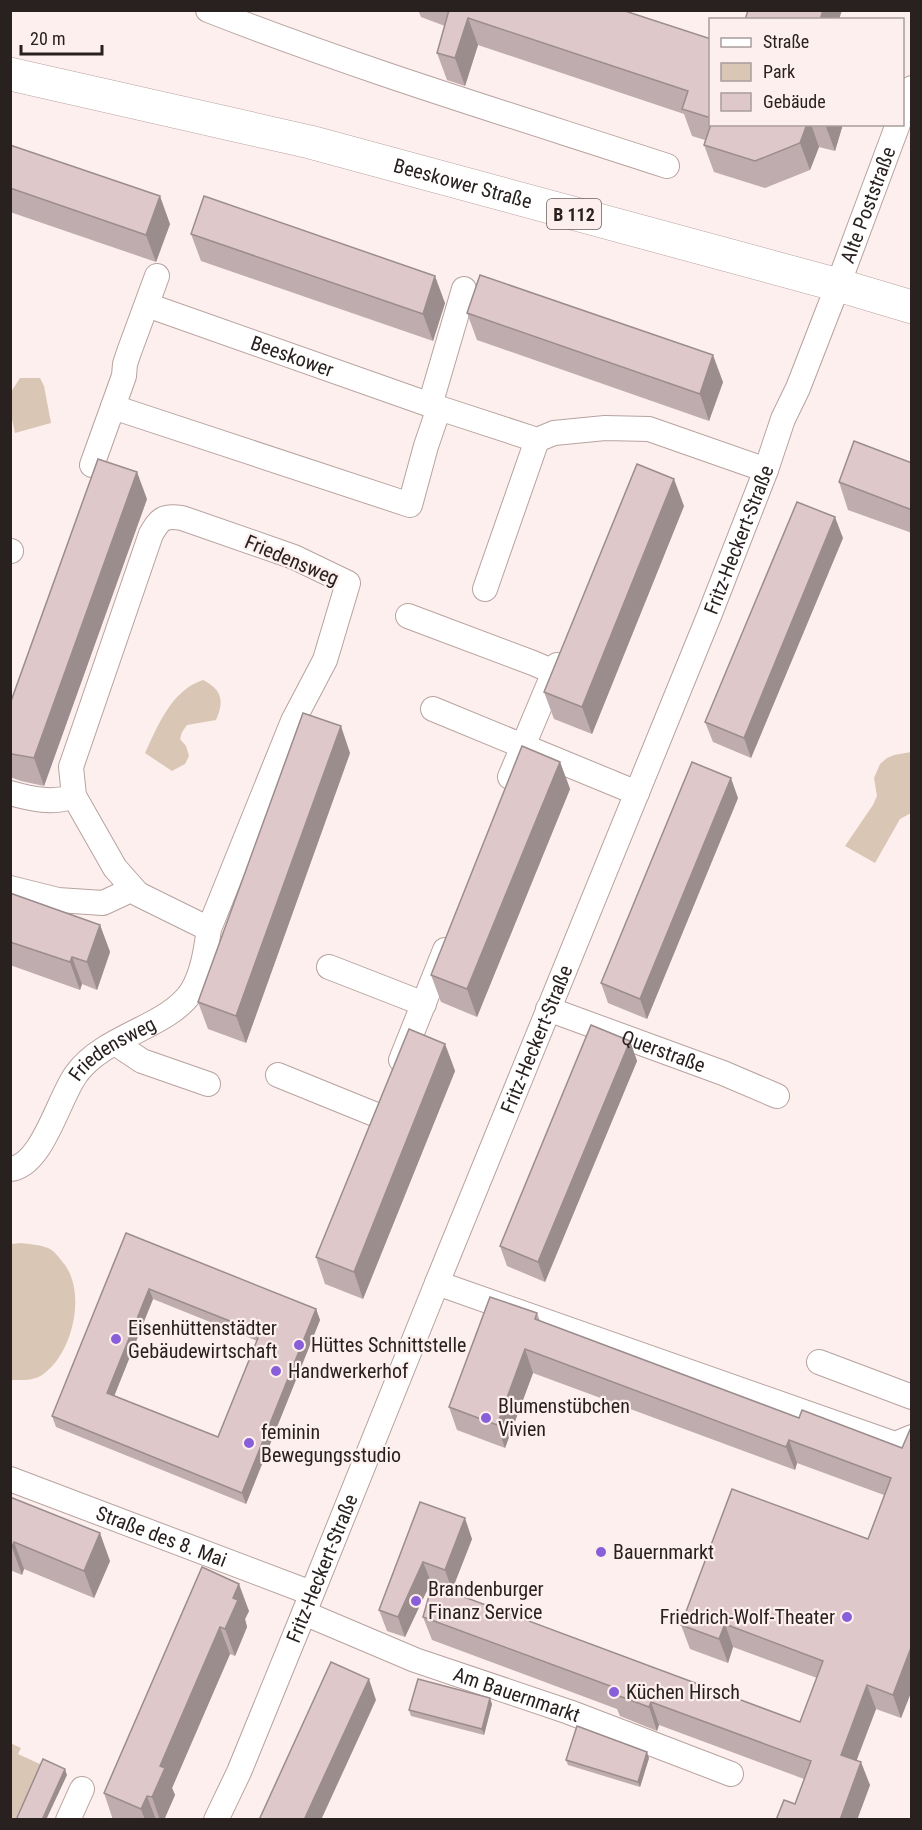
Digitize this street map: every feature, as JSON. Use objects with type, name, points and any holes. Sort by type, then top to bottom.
[{"type":"main road","name":"Beeskower Straße","points":[[10,74],[310,142],[838,285],[912,308]]},
{"type":"street","points":[[208,10],[267,34],[667,166]]},
{"type":"street","points":[[904,109],[912,88]]},
{"type":"street","name":"Alte Poststraße","points":[[838,285],[897,126]]},
{"type":"street","points":[[92,465],[157,276]]},
{"type":"street","name":"Fritz-Heckert-Straße","points":[[216,1820],[239,1772],[381,1426],[766,470],[783,419],[798,388],[838,285]]},
{"type":"street","points":[[113,407],[410,505],[464,289]]},
{"type":"street","name":"Beeskower","points":[[147,305],[435,407]]},
{"type":"street","points":[[435,407],[537,440],[554,433],[605,428],[649,429],[766,470]]},
{"type":"street","points":[[485,590],[537,440]]},
{"type":"street","name":"Friedensweg","points":[[10,1169],[18,1168],[29,1159],[42,1142],[75,1076],[86,1062],[173,1010],[191,991],[203,965],[209,929],[293,721],[325,660],[348,583],[294,556],[182,518],[168,516],[158,522],[151,534],[71,767],[74,796],[115,868],[138,894],[209,929]]},
{"type":"street","points":[[408,616],[554,672]]},
{"type":"street","points":[[504,792],[567,641]]},
{"type":"street","points":[[433,709],[636,793]]},
{"type":"street","points":[[10,793],[31,799],[63,801],[74,796]]},
{"type":"street","points":[[10,888],[58,900],[103,903],[134,889]]},
{"type":"street","points":[[278,1075],[375,1126],[451,934]]},
{"type":"street","points":[[328,967],[424,1004]]},
{"type":"street","name":"Querstraße","points":[[548,1009],[723,1073],[777,1096]]},
{"type":"street","points":[[115,1043],[142,1061],[208,1084]]},
{"type":"street","points":[[437,1283],[895,1444],[912,1437]]},
{"type":"street","points":[[819,1362],[912,1397]]},
{"type":"street","name":"Straße des 8. Mai","points":[[10,1479],[308,1603]]},
{"type":"street","name":"Am Bauernmarkt","points":[[308,1603],[415,1660],[569,1712],[730,1773]]},
{"type":"street","points":[[68,1820],[82,1789]]},
{"type":"green space","points":[[20,378],[40,378],[44,386],[51,423],[15,433],[11,415],[11,392]]},
{"type":"green space","points":[[203,680],[214,687],[220,696],[219,713],[216,720],[187,725],[180,739],[186,746],[189,756],[185,764],[172,771],[145,753],[161,720],[174,700],[192,685]]},
{"type":"green space","points":[[911,752],[911,813],[900,819],[875,863],[845,846],[877,796],[874,778],[880,764],[894,755]]},
{"type":"green space","points":[[21,1243],[48,1248],[57,1255],[71,1277],[75,1291],[75,1307],[68,1339],[53,1365],[35,1378],[11,1380],[11,1244]]},
{"type":"green space","points":[[10,1743],[21,1748],[18,1754],[42,1765],[16,1819],[11,1819]]},
{"type":"building","points":[[449,10],[622,10],[709,38],[709,117],[682,109],[688,91],[468,18],[455,58],[437,53]]},
{"type":"building","points":[[748,10],[823,10],[821,18],[746,18]]},
{"type":"building","points":[[710,126],[806,126],[800,143],[755,161],[704,145]]},
{"type":"building","points":[[10,145],[160,196],[146,235],[10,188]]},
{"type":"building","points":[[204,196],[435,276],[423,314],[191,234]]},
{"type":"building","points":[[480,275],[713,355],[700,394],[467,313]]},
{"type":"building","points":[[854,441],[912,463],[912,510],[839,482]]},
{"type":"building","points":[[98,459],[137,472],[34,758],[10,754],[10,704]]},
{"type":"building","points":[[637,464],[674,479],[582,707],[544,692]]},
{"type":"building","points":[[797,502],[835,517],[744,738],[705,722]]},
{"type":"building","points":[[303,713],[341,726],[236,1016],[198,1002]]},
{"type":"building","points":[[522,746],[560,762],[467,989],[431,975]]},
{"type":"building","points":[[692,762],[731,778],[640,999],[601,983]]},
{"type":"building","points":[[10,893],[100,925],[87,962],[72,957],[70,962],[10,942]]},
{"type":"building","points":[[591,1025],[630,1041],[538,1262],[500,1246]]},
{"type":"building","points":[[409,1029],[445,1044],[354,1272],[316,1257]]},
{"type":"building","name":"Handwerkerhof","points":[[126,1233],[316,1309],[242,1493],[52,1416]],"holes":[[[149,1289],[260,1333],[218,1437],[107,1393]]]},
{"type":"building","points":[[490,1297],[537,1313],[535,1319],[799,1418],[802,1410],[902,1448],[912,1425],[912,1645],[893,1695],[867,1685],[841,1755],[861,1762],[840,1820],[776,1820],[784,1800],[795,1804],[811,1761],[651,1702],[649,1707],[611,1693],[613,1687],[423,1617],[432,1585],[800,1722],[823,1661],[725,1624],[719,1639],[681,1625],[732,1489],[868,1539],[891,1478],[789,1440],[786,1447],[525,1349],[497,1425],[449,1407]]},
{"type":"building","points":[[10,1497],[100,1533],[84,1571],[14,1542],[10,1547]]},
{"type":"building","points":[[420,1502],[465,1518],[445,1570],[423,1562],[398,1617],[379,1610]]},
{"type":"building","points":[[202,1567],[239,1584],[233,1598],[238,1600],[225,1629],[220,1627],[160,1766],[165,1768],[152,1797],[147,1796],[141,1809],[104,1793]]},
{"type":"building","points":[[331,1662],[369,1679],[304,1820],[259,1820]]},
{"type":"building","points":[[418,1679],[490,1698],[482,1729],[409,1710]]},
{"type":"building","points":[[577,1726],[647,1752],[638,1782],[566,1760]]},
{"type":"building","points":[[43,1759],[65,1769],[42,1820],[16,1820]]},
{"type":"place","name":"Eisenhüttenstädter Gebäudewirtschaft","points":[[116,1339]]},
{"type":"place","name":"Hüttes Schnittstelle","points":[[299,1345]]},
{"type":"place","name":"Handwerkerhof","points":[[276,1371]]},
{"type":"place","name":"Blumenstübchen Vivien","points":[[486,1418]]},
{"type":"place","name":"feminin Bewegungsstudio","points":[[249,1443]]},
{"type":"place","name":"Bauernmarkt","points":[[601,1552]]},
{"type":"place","name":"Brandenburger Finanz Service","points":[[416,1601]]},
{"type":"place","name":"Friedrich-Wolf-Theater","points":[[847,1617]]},
{"type":"place","name":"Küchen Hirsch","points":[[614,1692]]}]
